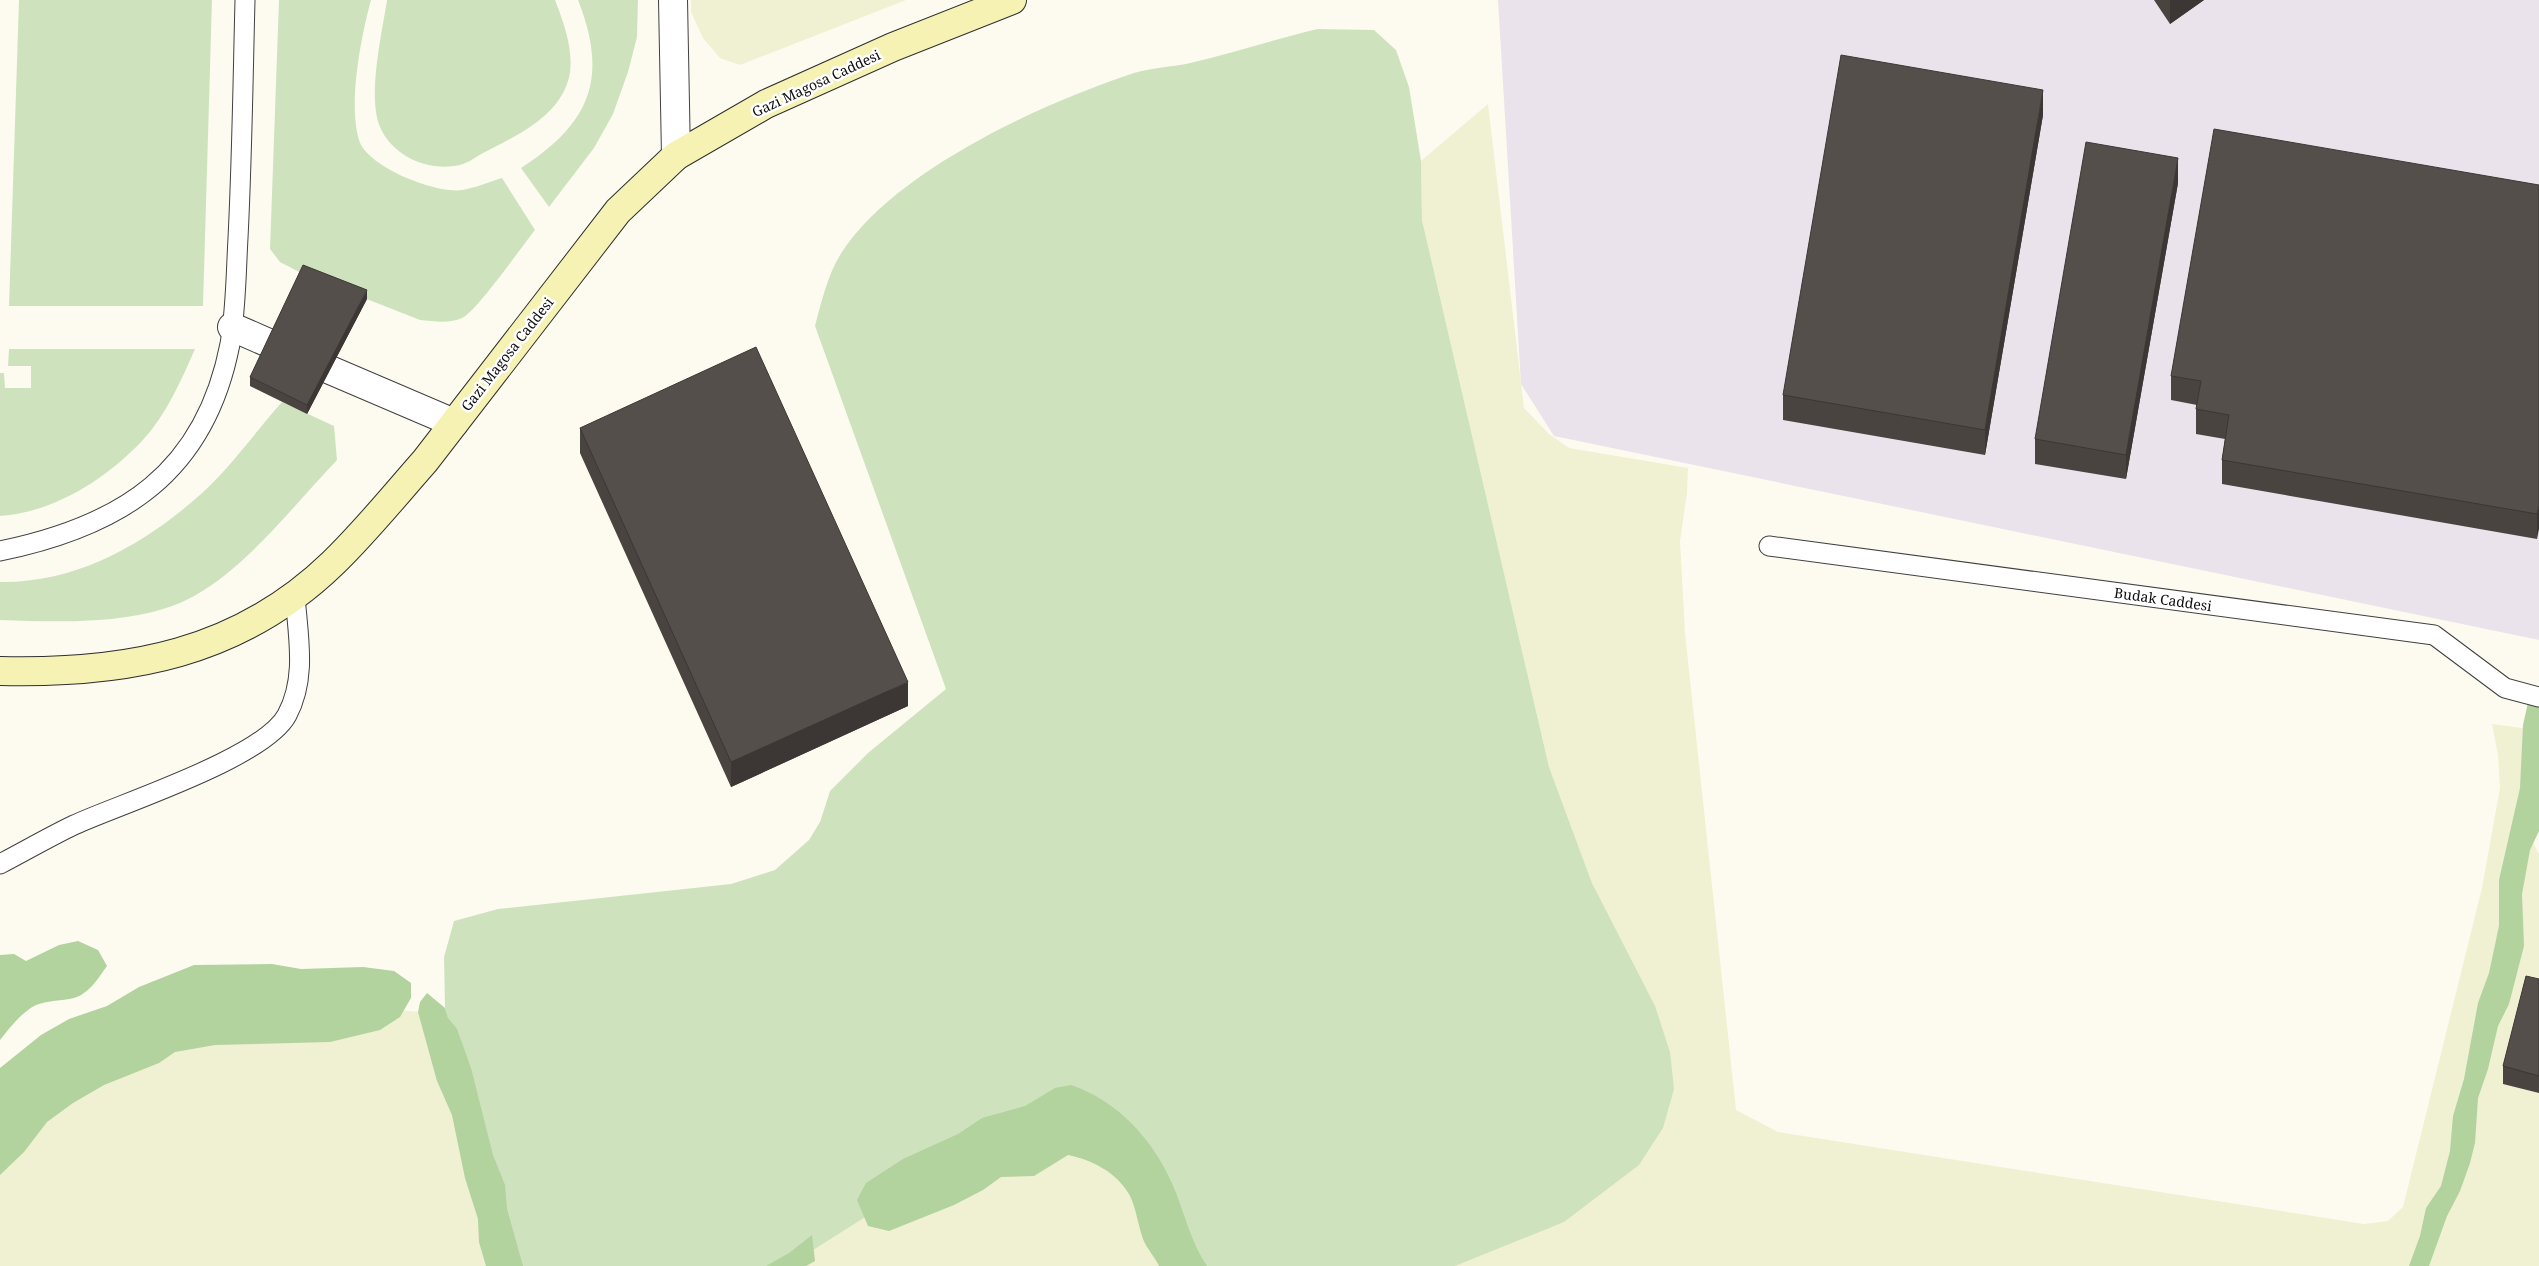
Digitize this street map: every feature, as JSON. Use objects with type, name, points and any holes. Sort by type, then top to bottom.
[{"type":"street","points":[[673,0],[676,156]]},
{"type":"street","name":"Gazi Magosa Caddesi","points":[[0,671],[44,672],[105,667],[166,657],[212,643],[253,624],[295,596],[333,563],[425,461],[618,211],[676,156],[766,104],[893,48],[1012,0]]},
{"type":"street","points":[[232,327],[271,344]]},
{"type":"street","points":[[330,370],[454,423]]},
{"type":"lane","points":[[0,551],[62,535],[117,512],[144,494],[167,472],[196,436],[208,414],[218,390],[232,327],[240,205],[246,0]]},
{"type":"lane","name":"Budak Caddesi","points":[[1769,546],[2434,635],[2505,688],[2539,697]]},
{"type":"lane","points":[[0,864],[73,826],[229,760],[266,738],[286,716],[298,688],[300,659],[295,596]]},
{"type":"shaded area","points":[[1498,0],[2539,0],[2539,640],[1554,436],[1521,384]]},
{"type":"green space","points":[[19,0],[212,0],[203,306],[9,306]]},
{"type":"green space","points":[[279,0],[371,0],[363,32],[355,89],[356,125],[359,140],[365,150],[388,169],[404,177],[436,188],[462,190],[502,178],[535,230],[478,304],[462,318],[447,322],[420,320],[303,274],[280,262],[270,249]]},
{"type":"green space","points":[[387,0],[555,0],[568,40],[571,61],[568,81],[562,94],[554,106],[533,125],[466,163],[448,167],[424,164],[413,160],[394,147],[386,138],[376,114],[375,82]]},
{"type":"green space","points":[[578,0],[638,0],[637,37],[628,72],[613,114],[594,148],[549,207],[521,168],[545,151],[563,134],[578,116],[587,97],[592,76],[592,53],[587,28]]},
{"type":"green space","points":[[691,0],[906,0],[740,65],[720,58],[703,38],[691,12]]},
{"type":"green space","points":[[1318,29],[1374,30],[1396,50],[1409,87],[1421,161],[1422,220],[1549,767],[1592,883],[1655,1006],[1670,1052],[1674,1089],[1663,1128],[1639,1165],[1564,1222],[1455,1266],[1190,1266],[1083,1098],[1018,1120],[788,1266],[515,1266],[445,1008],[444,957],[454,921],[498,909],[731,884],[775,870],[809,840],[820,822],[830,791],[868,753],[946,689],[815,326],[827,284],[840,255],[871,217],[902,190],[938,164],[1018,120],[1134,73],[1203,60]]},
{"type":"green space","points":[[1488,104],[1524,408],[1549,434],[1569,448],[1688,468],[1687,493],[1680,541],[1685,633],[1736,1110],[1778,1132],[2364,1224],[2388,1221],[2403,1207],[2482,888],[2500,788],[2498,755],[2492,724],[2529,729],[2525,827],[2539,854],[2539,1266],[1455,1266],[1463,1261],[1619,938],[1592,883],[1549,767],[1422,220],[1421,161]]},
{"type":"green space","points":[[9,349],[195,349],[166,409],[151,431],[112,469],[77,492],[59,501],[40,508],[0,516],[0,373],[4,373],[5,388],[31,388],[31,366],[8,366]]},
{"type":"green space","points":[[282,402],[334,426],[337,460],[252,552],[214,583],[194,596],[173,606],[150,613],[99,620],[0,620],[0,582],[28,581],[56,576],[83,568],[133,544],[157,529],[211,484]]},
{"type":"green space","points":[[2531,689],[2539,689],[2539,831],[2530,850],[2522,894],[2524,946],[2509,1004],[2498,1026],[2488,1069],[2478,1098],[2475,1143],[2460,1191],[2447,1216],[2429,1266],[2409,1266],[2420,1236],[2426,1208],[2441,1186],[2450,1151],[2453,1116],[2464,1079],[2478,1003],[2489,973],[2499,926],[2499,880],[2520,788],[2523,725]]},
{"type":"green space","points":[[78,941],[98,950],[107,966],[97,980],[79,996],[41,1003],[31,1008],[16,1020],[0,1040],[0,955],[14,954],[26,961],[59,945]]},
{"type":"green space","points":[[272,964],[301,969],[363,967],[394,971],[411,983],[411,998],[400,1017],[380,1030],[330,1042],[215,1045],[175,1052],[159,1063],[104,1085],[73,1103],[47,1122],[24,1152],[0,1175],[0,1068],[41,1035],[69,1019],[107,1006],[139,987],[194,965]]},
{"type":"green space","points":[[427,993],[445,1008],[448,1018],[457,1029],[471,1068],[493,1155],[505,1185],[507,1209],[523,1266],[486,1266],[479,1242],[478,1219],[465,1178],[452,1115],[437,1081],[418,1012],[420,1002]]},
{"type":"green space","points":[[321,1005],[438,1013],[499,1266],[0,1266],[0,1126],[86,1062]]},
{"type":"green space","points":[[1071,1085],[1105,1101],[1120,1112],[1146,1139],[1166,1171],[1192,1238],[1207,1266],[1159,1266],[1143,1239],[1133,1205],[1124,1186],[1103,1168],[1086,1160],[1068,1155],[1034,1176],[1001,1177],[983,1190],[954,1205],[889,1231],[868,1226],[857,1200],[866,1183],[903,1159],[958,1134],[982,1118],[1025,1106],[1055,1088]]},
{"type":"green space","points":[[1064,1093],[1190,1266],[785,1266]]},
{"type":"green space","points":[[812,1235],[815,1261],[806,1266],[766,1266],[789,1253]]},
{"type":"building","points":[[1841,55],[2043,90],[1985,430],[1783,395]]},
{"type":"building","points":[[2214,129],[2539,185],[2539,505],[2537,514],[2222,460],[2229,415],[2196,409],[2201,381],[2171,376]]},
{"type":"building","points":[[2086,142],[2178,158],[2126,455],[2035,439]]},
{"type":"building","points":[[303,265],[367,290],[307,405],[250,377]]},
{"type":"building","points":[[756,347],[908,682],[731,762],[580,428]]},
{"type":"building","points":[[2526,976],[2539,979],[2539,1076],[2503,1066]]}]
